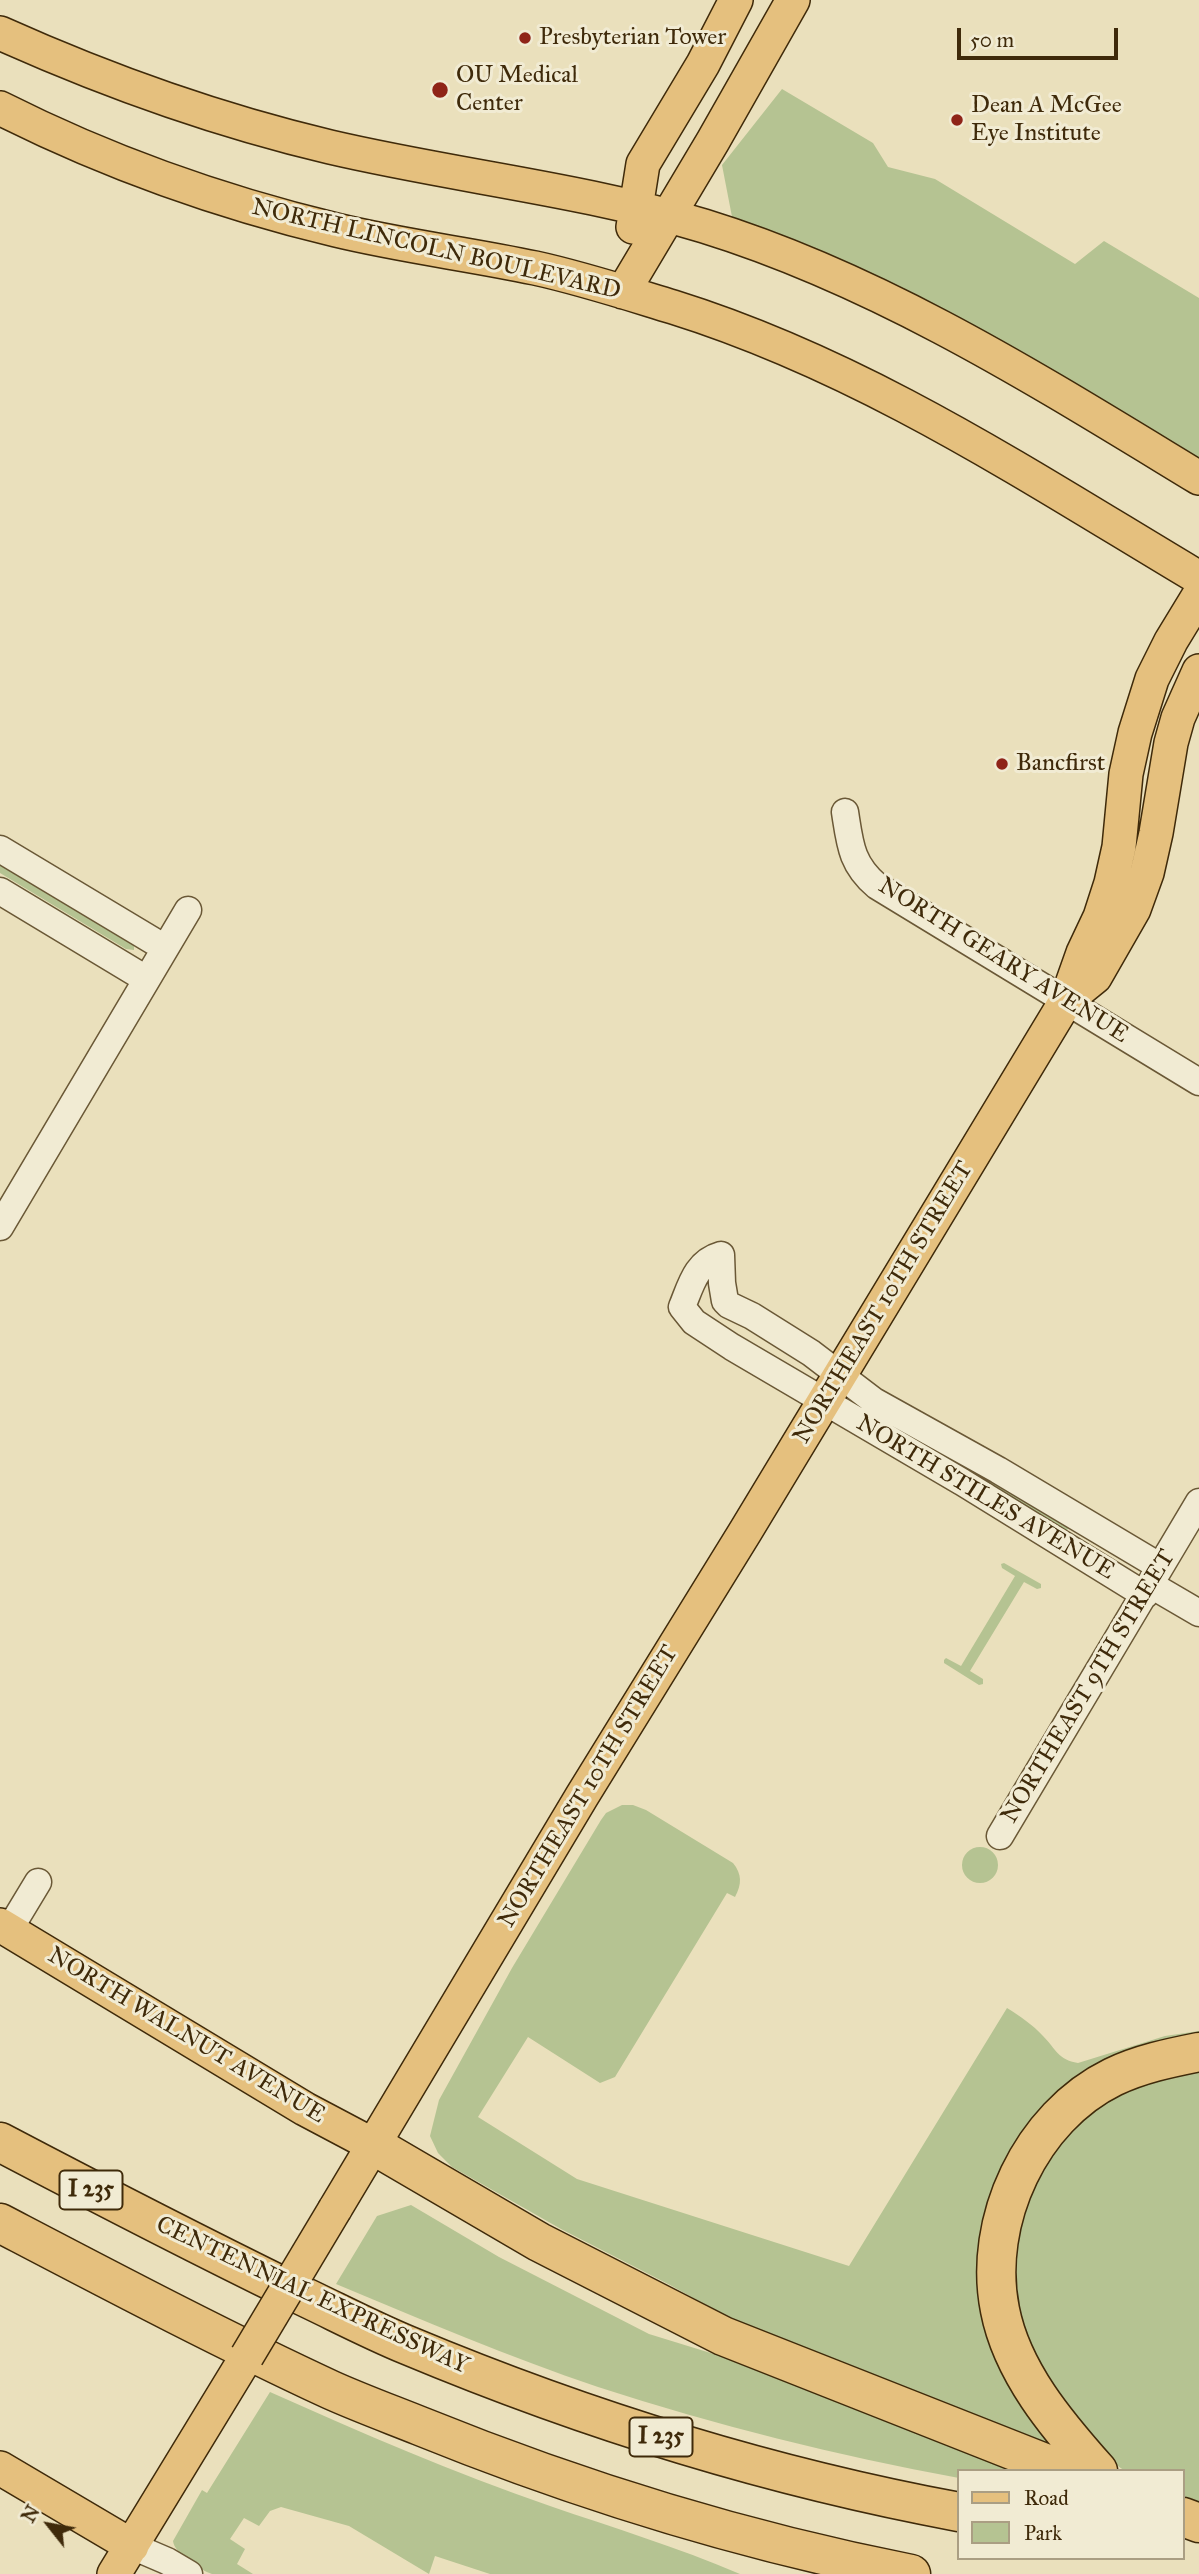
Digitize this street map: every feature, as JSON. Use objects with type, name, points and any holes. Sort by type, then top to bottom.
[{"type":"highway","points":[[1096,2469],[1070,2440],[1031,2386],[1016,2355],[1000,2311],[996,2276],[999,2238],[1018,2176],[1046,2130],[1111,2078],[1156,2061],[1199,2052]]},
{"type":"highway","name":"CENTENNIAL EXPRESSWAY","points":[[0,2142],[183,2238],[372,2330],[490,2378],[651,2434],[793,2474],[958,2512]]},
{"type":"highway","points":[[373,2145],[538,2242],[723,2336],[1060,2469]]},
{"type":"highway","points":[[0,2223],[146,2300],[333,2390],[490,2455],[599,2493],[798,2574]]},
{"type":"highway","points":[[599,2493],[780,2545],[911,2574]]},
{"type":"main road","points":[[623,292],[643,164],[703,64],[736,0]]},
{"type":"main road","points":[[623,292],[793,0]]},
{"type":"main road","points":[[0,33],[147,94],[293,138],[636,207],[754,244],[839,278],[910,311],[1014,366],[1199,478]]},
{"type":"main road","name":"NORTH LINCOLN BOULEVARD","points":[[0,108],[116,161],[226,201],[340,231],[533,268],[685,311],[753,336],[894,398],[974,442],[1199,578]]},
{"type":"main road","name":"NORTHEAST 10TH STREET","points":[[114,2574],[588,1786],[1066,1001],[1111,883],[1119,847],[1126,774],[1135,733],[1152,679],[1199,595]]},
{"type":"main road","name":"NORTHEAST 10TH STREET","points":[[1066,1001],[1095,977],[1134,909],[1147,873],[1156,833],[1171,743],[1178,718],[1199,671]]},
{"type":"main road","name":"NORTH WALNUT AVENUE","points":[[4,1928],[305,2109],[373,2145]]},
{"type":"main road","points":[[0,2468],[132,2546]]},
{"type":"street","name":"NORTH GEARY AVENUE","points":[[845,812],[855,862],[869,879],[1199,1082]]},
{"type":"street","points":[[0,849],[165,948]]},
{"type":"street","points":[[0,891],[146,979]]},
{"type":"street","points":[[0,1227],[188,910]]},
{"type":"street","name":"NORTH STILES AVENUE","points":[[832,1388],[811,1353],[752,1316],[729,1306],[725,1301],[722,1283],[721,1255],[709,1259],[695,1274],[682,1307],[694,1322],[732,1347],[832,1388],[874,1401],[998,1470],[1199,1613]]},
{"type":"street","name":"NORTHEAST 9TH STREET","points":[[1000,1836],[1199,1502]]},
{"type":"street","points":[[4,1928],[38,1882]]},
{"type":"street","points":[[132,2546],[189,2574]]},
{"type":"green space","points":[[782,89],[873,143],[888,167],[935,179],[1075,264],[1104,241],[1199,298],[1199,461],[733,222],[722,165]]},
{"type":"green space","points":[[0,863],[134,944],[134,950],[126,949],[0,873]]},
{"type":"green space","points":[[934,1452],[992,1476],[1071,1527],[1064,1532]]},
{"type":"green space","points":[[1004,1563],[1041,1584],[1041,1588],[1037,1589],[1024,1582],[970,1671],[983,1679],[983,1684],[979,1685],[944,1663],[944,1660],[946,1658],[961,1666],[1015,1576],[1002,1568],[1001,1564]]},
{"type":"green space","points":[[622,1805],[633,1805],[646,1810],[733,1863],[740,1883],[735,1897],[727,1893],[615,2077],[600,2083],[528,2037],[478,2117],[577,2179],[849,2266],[1007,2008],[1035,2028],[1062,2057],[1078,2063],[1165,2036],[1199,2031],[1199,2040],[1139,2053],[993,2211],[1057,2454],[785,2349],[670,2285],[561,2229],[452,2167],[438,2153],[430,2136],[439,2100],[512,1968],[601,1820],[606,1813]]},
{"type":"green space","points":[[980,1847],[993,1852],[998,1865],[993,1878],[980,1883],[967,1878],[962,1865],[967,1852]]},
{"type":"green space","points":[[1199,2065],[1199,2511],[1185,2506],[1185,2469],[1122,2469],[1115,2464],[1057,2403],[1017,2323],[1011,2248],[1046,2152],[1107,2096]]},
{"type":"green space","points":[[411,2205],[499,2257],[649,2334],[821,2387],[1030,2469],[958,2469],[958,2478],[822,2450],[642,2401],[466,2338],[336,2284],[377,2216]]},
{"type":"green space","points":[[270,2392],[479,2480],[669,2546],[740,2574],[490,2574],[435,2556],[429,2574],[349,2526],[281,2507],[270,2511],[259,2526],[244,2518],[230,2539],[245,2549],[237,2564],[253,2574],[212,2574],[183,2556],[173,2541],[202,2490],[207,2493]]},
{"type":"place","name":"Presbyterian Tower","points":[[525,38]]},
{"type":"place","name":"OU Medical Center","points":[[440,90]]},
{"type":"place","name":"Dean A McGee Eye Institute","points":[[957,120]]},
{"type":"place","name":"Bancfirst","points":[[1002,764]]}]
